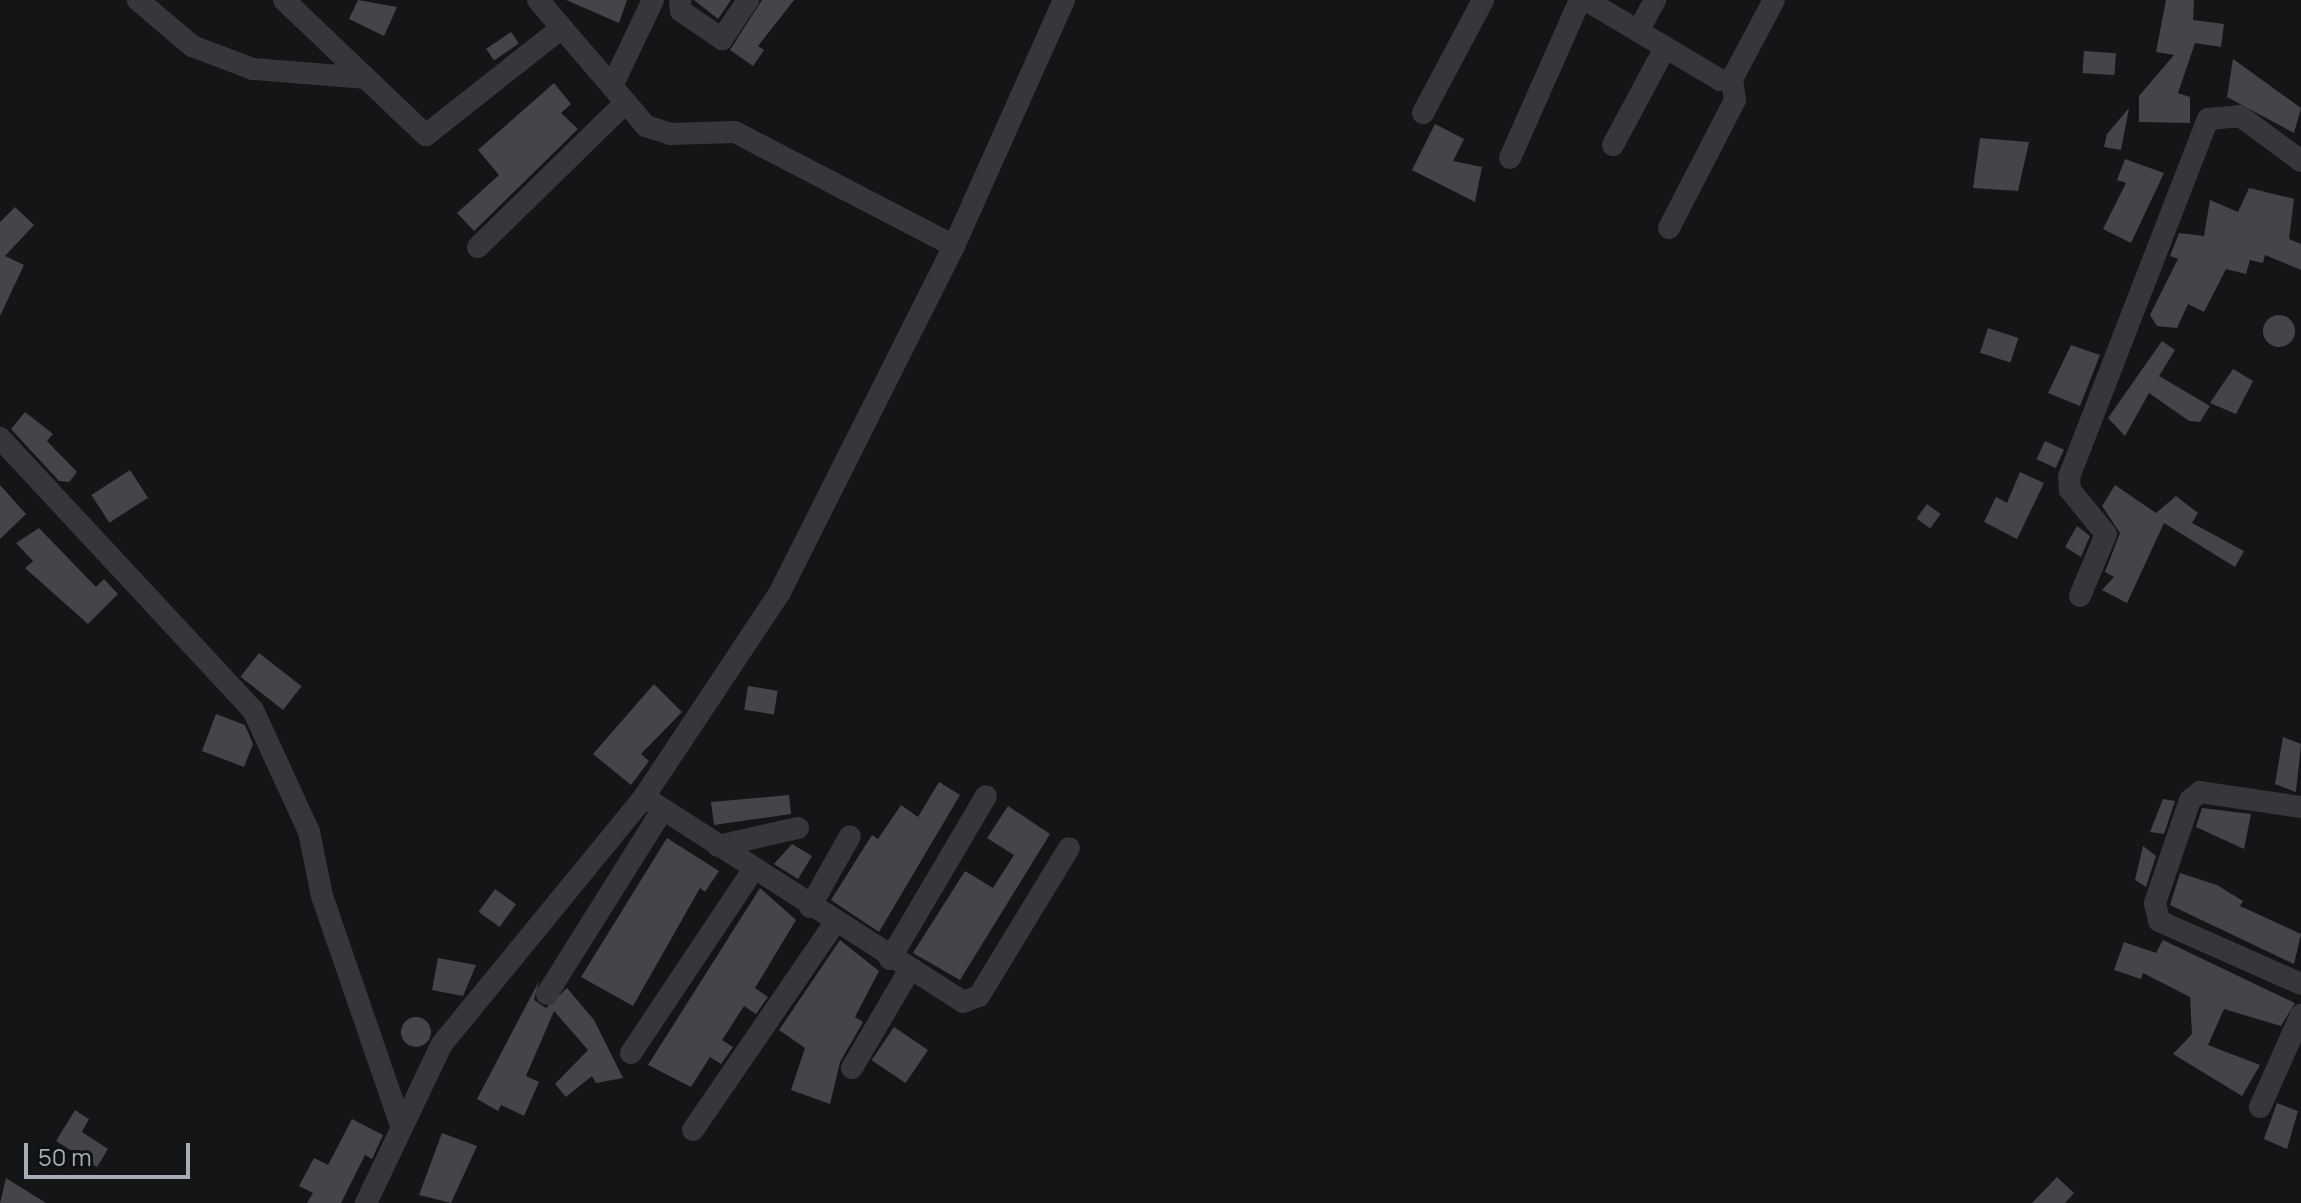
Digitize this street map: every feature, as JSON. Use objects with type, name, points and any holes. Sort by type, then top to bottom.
[{"type":"street","points":[[138,0],[192,46],[253,69],[364,78]]},
{"type":"street","points":[[284,0],[419,133],[432,134],[560,29]]},
{"type":"street","points":[[538,0],[618,95],[657,131],[735,132],[954,246]]},
{"type":"street","points":[[478,247],[618,95],[653,0]]},
{"type":"street","points":[[680,0],[681,11],[722,39],[748,0]]},
{"type":"street","points":[[547,994],[653,803],[780,592],[954,246],[1064,0]]},
{"type":"street","points":[[1423,113],[1483,0]]},
{"type":"street","points":[[1510,158],[1580,0]]},
{"type":"street","points":[[1586,0],[1720,80],[1732,79]]},
{"type":"street","points":[[1638,31],[1655,0]]},
{"type":"street","points":[[1669,228],[1735,100],[1732,79],[1774,0]]},
{"type":"street","points":[[1613,145],[1665,48]]},
{"type":"street","points":[[2080,596],[2106,534],[2070,490],[2069,477],[2208,119],[2240,116],[2301,161]]},
{"type":"street","points":[[0,438],[253,710],[309,832],[340,953],[401,1126]]},
{"type":"street","points":[[2301,807],[2200,792],[2190,800],[2155,903],[2159,921],[2301,984]]},
{"type":"street","points":[[852,1068],[900,965],[986,796]]},
{"type":"street","points":[[653,803],[952,999],[979,996],[1069,848]]},
{"type":"street","points":[[366,1203],[401,1126],[473,1000],[653,803]]},
{"type":"street","points":[[718,846],[798,828]]},
{"type":"street","points":[[810,907],[850,836]]},
{"type":"street","points":[[631,1053],[753,870]]},
{"type":"street","points":[[693,1130],[835,923]]},
{"type":"street","points":[[2260,1107],[2301,1015]]},
{"type":"building","points":[[358,0],[397,7],[384,36],[349,19]]},
{"type":"building","points":[[566,0],[627,0],[619,23]]},
{"type":"building","points":[[694,0],[731,0],[718,19]]},
{"type":"building","points":[[762,0],[794,0],[758,46],[764,50],[753,66],[730,50]]},
{"type":"building","points":[[2166,0],[2194,0],[2193,20],[2224,24],[2221,47],[2195,43],[2178,93],[2190,97],[2190,123],[2139,122],[2139,96],[2174,55],[2156,52]]},
{"type":"building","points":[[511,32],[519,44],[494,60],[486,49]]},
{"type":"building","points":[[2084,51],[2116,53],[2114,75],[2082,73]]},
{"type":"building","points":[[2233,59],[2301,108],[2294,133],[2227,97]]},
{"type":"building","points":[[554,83],[571,104],[561,113],[578,129],[474,231],[457,213],[499,175],[478,150]]},
{"type":"building","points":[[2129,108],[2121,150],[2104,147],[2107,134]]},
{"type":"building","points":[[1435,124],[1464,139],[1453,161],[1482,167],[1475,202],[1412,170]]},
{"type":"building","points":[[1980,138],[2029,142],[2018,191],[1973,188]]},
{"type":"building","points":[[2125,159],[2164,173],[2131,243],[2103,229],[2126,183],[2117,180]]},
{"type":"building","points":[[2249,188],[2294,199],[2289,239],[2301,244],[2301,270],[2265,255],[2263,263],[2250,260],[2246,274],[2226,269],[2204,312],[2188,304],[2177,328],[2157,326],[2150,315],[2178,259],[2170,256],[2179,233],[2204,236],[2210,200],[2238,212]]},
{"type":"building","points":[[15,207],[34,225],[5,256],[24,265],[0,316],[0,222]]},
{"type":"building","points":[[2279,315],[2290,320],[2295,331],[2290,342],[2279,347],[2268,342],[2263,331],[2268,320]]},
{"type":"building","points":[[1988,328],[2018,338],[2010,363],[1980,353]]},
{"type":"building","points":[[2162,341],[2175,350],[2159,376],[2210,406],[2200,422],[2189,421],[2149,393],[2125,436],[2108,418]]},
{"type":"building","points":[[2071,345],[2100,355],[2080,406],[2048,393]]},
{"type":"building","points":[[2233,369],[2253,381],[2236,414],[2210,403]]},
{"type":"building","points":[[25,412],[53,434],[47,441],[77,472],[69,482],[59,481],[11,429]]},
{"type":"building","points":[[2045,441],[2064,450],[2056,468],[2037,459]]},
{"type":"building","points":[[130,470],[148,498],[109,523],[91,495]]},
{"type":"building","points":[[2020,472],[2044,483],[2017,539],[1984,522],[1996,497],[2007,503]]},
{"type":"building","points":[[0,485],[26,514],[0,539]]},
{"type":"building","points":[[2115,485],[2156,513],[2176,496],[2198,513],[2192,523],[2244,551],[2235,567],[2164,523],[2127,603],[2102,590],[2114,577],[2105,572],[2120,533],[2102,506]]},
{"type":"building","points":[[1927,504],[1941,514],[1930,529],[1916,519]]},
{"type":"building","points":[[2077,526],[2090,536],[2081,557],[2065,547]]},
{"type":"building","points":[[39,528],[96,587],[104,579],[118,594],[88,624],[25,568],[33,561],[16,543]]},
{"type":"building","points":[[259,653],[302,686],[283,710],[241,677]]},
{"type":"building","points":[[654,684],[682,712],[641,754],[649,761],[631,785],[593,754]]},
{"type":"building","points":[[748,686],[778,691],[774,714],[744,710]]},
{"type":"building","points":[[216,714],[245,725],[253,744],[244,767],[202,751]]},
{"type":"building","points":[[2283,737],[2301,744],[2296,792],[2275,784]]},
{"type":"building","points":[[939,782],[960,795],[879,932],[831,900],[872,835],[878,839],[901,805],[918,817]]},
{"type":"building","points":[[789,795],[791,814],[714,825],[711,802]]},
{"type":"building","points":[[2163,799],[2175,801],[2164,834],[2150,832]]},
{"type":"building","points":[[1008,806],[1050,834],[960,980],[913,953],[965,871],[993,888],[1014,855],[987,838]]},
{"type":"building","points":[[2202,808],[2251,814],[2244,849],[2196,827]]},
{"type":"building","points":[[667,838],[719,871],[705,892],[700,888],[633,1006],[581,977]]},
{"type":"building","points":[[792,844],[812,856],[798,879],[774,864]]},
{"type":"building","points":[[2143,846],[2156,856],[2146,887],[2135,880]]},
{"type":"building","points":[[2180,873],[2217,885],[2243,901],[2240,906],[2301,934],[2294,964],[2170,905]]},
{"type":"building","points":[[760,888],[796,920],[755,988],[768,997],[756,1014],[744,1006],[722,1040],[733,1047],[721,1064],[710,1057],[691,1087],[648,1065]]},
{"type":"building","points":[[495,889],[516,904],[500,927],[479,912]]},
{"type":"building","points":[[840,940],[879,971],[855,1017],[863,1022],[840,1062],[830,1104],[791,1090],[805,1048],[779,1030]]},
{"type":"building","points":[[2163,940],[2295,1003],[2281,1026],[2224,1009],[2208,1045],[2260,1065],[2242,1096],[2173,1054],[2192,1034],[2190,997],[2143,973],[2141,979],[2114,970],[2124,942],[2156,953]]},
{"type":"building","points":[[438,958],[476,965],[463,996],[432,990]]},
{"type":"building","points":[[539,981],[534,1000],[546,1008],[567,988],[594,1020],[623,1078],[596,1083],[592,1076],[566,1097],[555,1084],[588,1050],[554,1011],[526,1076],[539,1082],[524,1116],[501,1105],[498,1111],[477,1099]]},
{"type":"building","points":[[416,1017],[427,1021],[431,1032],[427,1043],[416,1047],[405,1043],[401,1032],[405,1021]]},
{"type":"building","points":[[894,1027],[928,1050],[906,1083],[872,1060]]},
{"type":"building","points":[[2277,1103],[2298,1111],[2287,1149],[2264,1139]]},
{"type":"building","points":[[75,1110],[89,1119],[82,1132],[108,1149],[97,1167],[56,1141]]},
{"type":"building","points":[[352,1119],[383,1135],[372,1159],[365,1155],[341,1203],[307,1203],[313,1193],[299,1186],[314,1158],[328,1165]]},
{"type":"building","points":[[442,1133],[477,1146],[451,1203],[419,1195]]},
{"type":"building","points":[[2057,1177],[2074,1193],[2065,1203],[2032,1203]]},
{"type":"building","points":[[6,1178],[46,1203],[0,1203]]}]
